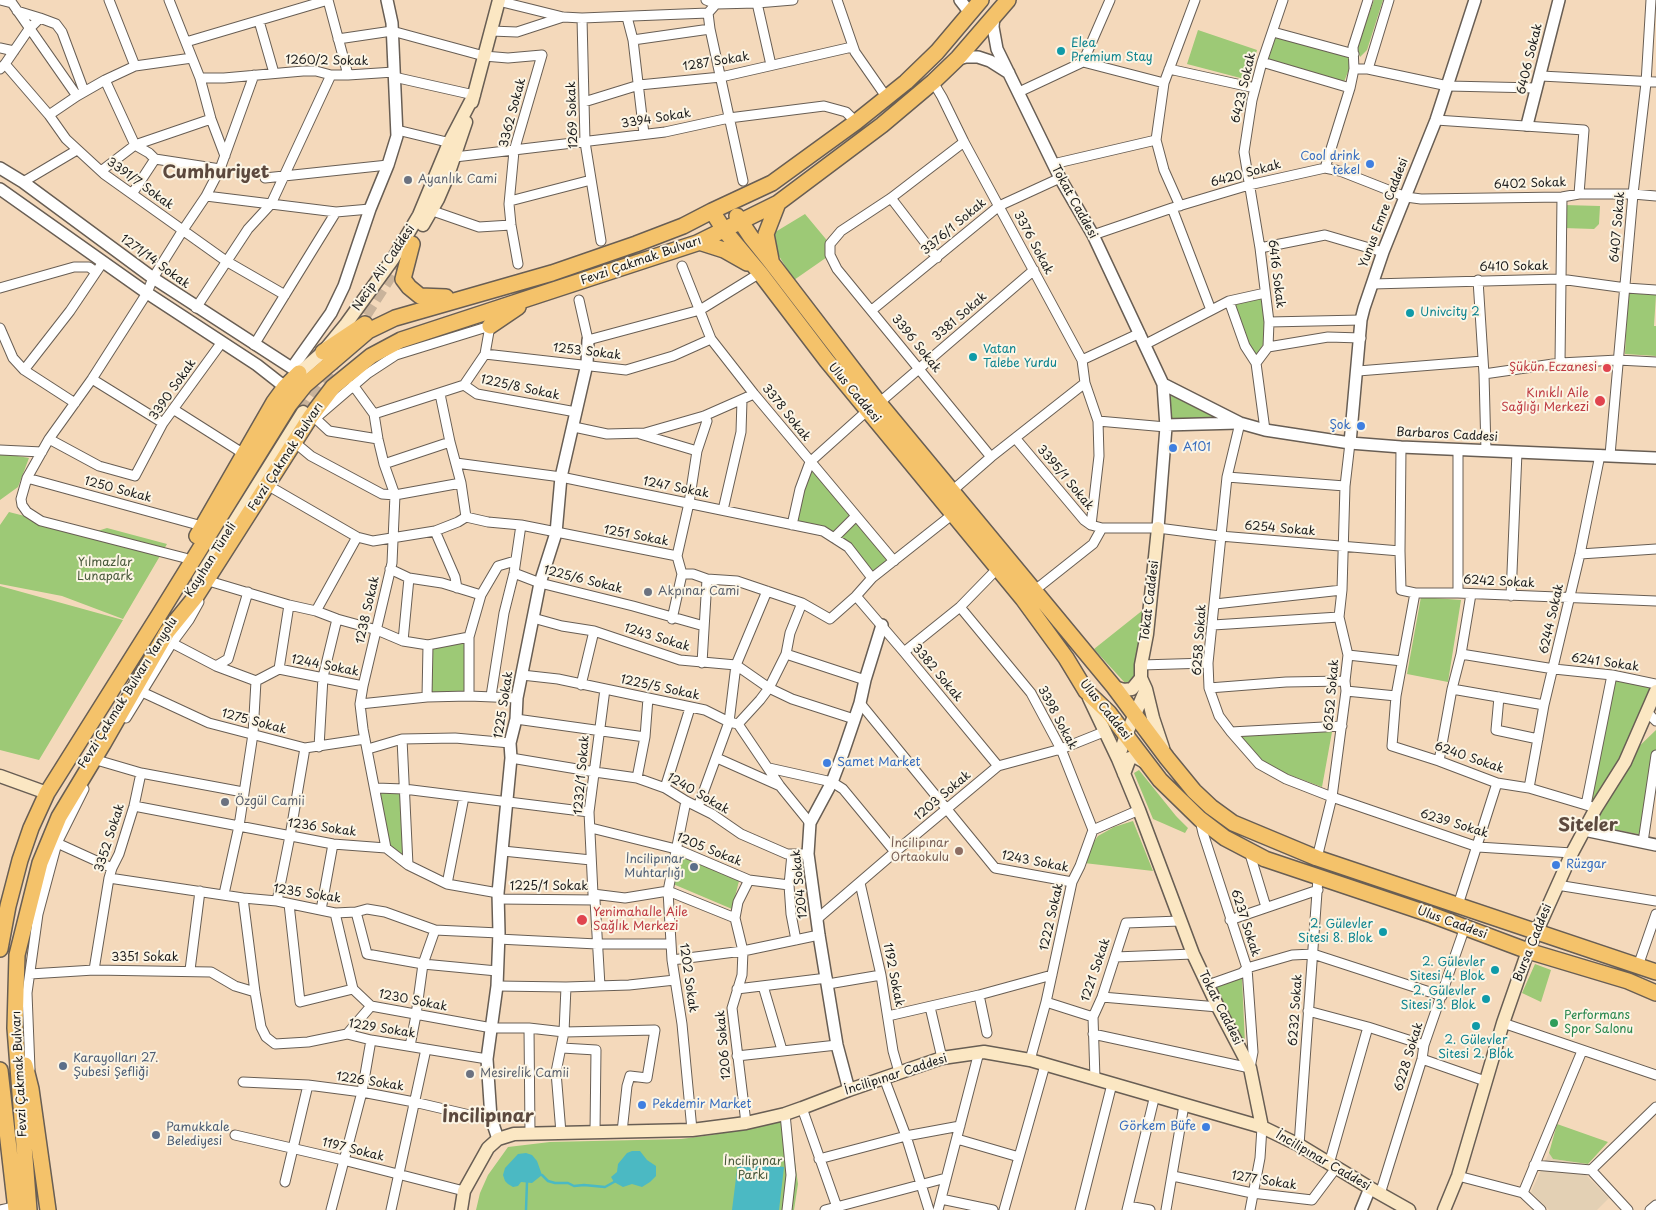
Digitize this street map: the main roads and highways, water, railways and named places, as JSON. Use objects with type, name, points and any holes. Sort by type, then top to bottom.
[{"type":"main road","name":"Necip Ali Caddesi","points":[[400,261],[438,199],[454,148],[474,95],[498,0]]},
{"type":"main road","name":"Fevzi Çakmak Bulvarı","points":[[0,949],[8,906],[43,791],[118,682],[289,405],[305,386],[368,331],[395,318],[552,272],[636,244],[683,226],[772,183],[887,98],[937,52],[981,0]]},
{"type":"main road","name":"Fevzi Çakmak Bulvarı","points":[[29,1210],[15,1028],[17,955],[40,863],[59,817],[103,744],[310,416],[333,387],[371,356],[401,340],[698,242],[778,203],[882,125],[933,82],[1008,0]]},
{"type":"main road","name":"Necip Ali Caddesi","points":[[296,371],[322,352],[360,306],[393,259],[419,215],[454,148]]},
{"type":"main road","points":[[771,262],[766,234],[778,203]]},
{"type":"main road","name":"Ulus Caddesi","points":[[729,204],[953,514],[1023,599],[1066,658],[1086,691],[1109,713],[1175,796],[1200,819],[1225,838],[1318,884],[1432,914],[1528,951],[1628,981],[1656,993]]},
{"type":"main road","name":"Ulus Caddesi","points":[[712,211],[724,230],[827,361],[874,407],[952,491],[1114,687],[1135,717],[1194,791],[1233,823],[1316,858],[1656,972]]},
{"type":"main road","points":[[698,242],[724,250],[758,271]]},
{"type":"main road","points":[[412,244],[403,279],[409,287],[420,296],[462,297]]},
{"type":"main road","points":[[322,352],[362,325],[390,310],[431,297]]},
{"type":"main road","points":[[490,326],[528,299]]},
{"type":"main road","points":[[0,898],[18,841],[43,791],[185,558],[274,402],[296,371]]},
{"type":"main road","name":"Kayıhan Tüneli","points":[[170,638],[188,595],[303,412]]},
{"type":"main road","name":"Tokat Caddesi","points":[[1158,528],[1143,677],[1135,717],[1126,735],[1118,759],[1139,810],[1192,954],[1250,1068],[1262,1127]]},
{"type":"main road","points":[[1114,687],[1124,690],[1132,689],[1143,677]]},
{"type":"main road","points":[[1143,677],[1153,718],[1167,758]]},
{"type":"main road","points":[[1086,691],[1118,759]]},
{"type":"main road","name":"Bursa Caddesi","points":[[1444,1210],[1458,1176],[1503,1023],[1528,951],[1585,827],[1591,807],[1625,762],[1651,716],[1656,691]]},
{"type":"main road","points":[[1124,774],[1128,760],[1133,757],[1140,758],[1150,766]]},
{"type":"main road","points":[[0,776],[43,791]]},
{"type":"main road","points":[[18,841],[31,828]]},
{"type":"main road","points":[[16,992],[20,1013],[25,1068],[31,1089],[48,1210]]},
{"type":"main road","name":"İncilipınar Caddesi","points":[[460,1210],[464,1192],[488,1148],[498,1139],[514,1134],[692,1130],[746,1122],[785,1114],[942,1058],[979,1052],[1030,1060],[1262,1127],[1299,1144],[1332,1166],[1409,1210]]},
{"type":"main road","name":"Fevzi Çakmak Bulvarı","points":[[0,1070],[8,1210]]},
{"type":"main road","points":[[0,1138],[8,1210]]},
{"type":"water","points":[[640,1151],[647,1160],[656,1166],[656,1176],[642,1187],[632,1184],[623,1187],[614,1182],[611,1177],[617,1172],[618,1164],[627,1153]]},
{"type":"water","points":[[526,1153],[532,1155],[537,1161],[542,1175],[532,1183],[521,1182],[518,1186],[513,1187],[505,1181],[503,1175],[505,1168],[518,1154]]},
{"type":"water","points":[[738,1162],[784,1167],[779,1210],[732,1210]]},
{"type":"waterway","points":[[542,1175],[548,1181],[568,1183],[574,1186],[605,1187],[614,1182]]},
{"type":"waterway","points":[[526,1210],[527,1182]]},
{"type":"tunnel","points":[[356,330],[400,261]]},
{"type":"tunnel","points":[[303,412],[334,364]]},
{"type":"place","name":"Elea Premium Stay","points":[[1061,51]]},
{"type":"place","name":"Cool drink tekel","points":[[1370,164]]},
{"type":"place","name":"Ayanlık Cami","points":[[408,180]]},
{"type":"place","name":"Univcity 2","points":[[1410,313]]},
{"type":"place","name":"Vatan Talebe Yurdu","points":[[973,357]]},
{"type":"place","name":"Şükün Eczanesi","points":[[1607,368]]},
{"type":"place","name":"Kınıklı Aile Sağlığı Merkezi","points":[[1600,401]]},
{"type":"place","name":"Şok","points":[[1361,426]]},
{"type":"place","name":"A101","points":[[1173,448]]},
{"type":"place","name":"Akpınar Cami","points":[[648,592]]},
{"type":"place","name":"Samet Market","points":[[827,763]]},
{"type":"place","name":"Özgül Camii","points":[[225,802]]},
{"type":"place","name":"İncilipınar Ortaokulu","points":[[959,851]]},
{"type":"place","name":"Rüzgar","points":[[1556,865]]},
{"type":"place","name":"İncilipınar Muhtarlığı","points":[[694,867]]},
{"type":"place","name":"Yenimahalle Aile Sağlık Merkezi","points":[[582,920]]},
{"type":"place","name":"2. Gülevler Sitesi 8. Blok","points":[[1383,932]]},
{"type":"place","name":"2. Gülevler Sitesi 4. Blok","points":[[1495,970]]},
{"type":"place","name":"2. Gülevler Sitesi 3. Blok","points":[[1486,999]]},
{"type":"place","name":"Performans Spor Salonu","points":[[1554,1023]]},
{"type":"place","name":"2. Gülevler Sitesi 2. Blok","points":[[1476,1026]]},
{"type":"place","name":"Karayolları 27. Şubesi Şefliği","points":[[63,1066]]},
{"type":"place","name":"Mesirelik Camii","points":[[470,1074]]},
{"type":"place","name":"Pekdemir Market","points":[[642,1105]]},
{"type":"place","name":"Görkem Büfe","points":[[1206,1127]]},
{"type":"place","name":"Pamukkale Belediyesi","points":[[156,1135]]},
{"type":"district","name":"Cumhuriyet","points":[[216,173]]},
{"type":"district","name":"Siteler","points":[[1588,826]]},
{"type":"district","name":"İncilipınar","points":[[488,1117]]},
{"type":"park label","name":"Yılmazlar Lunapark","points":[[105,570]]},
{"type":"park label","name":"İncilipınar Parkı","points":[[753,1169]]}]
